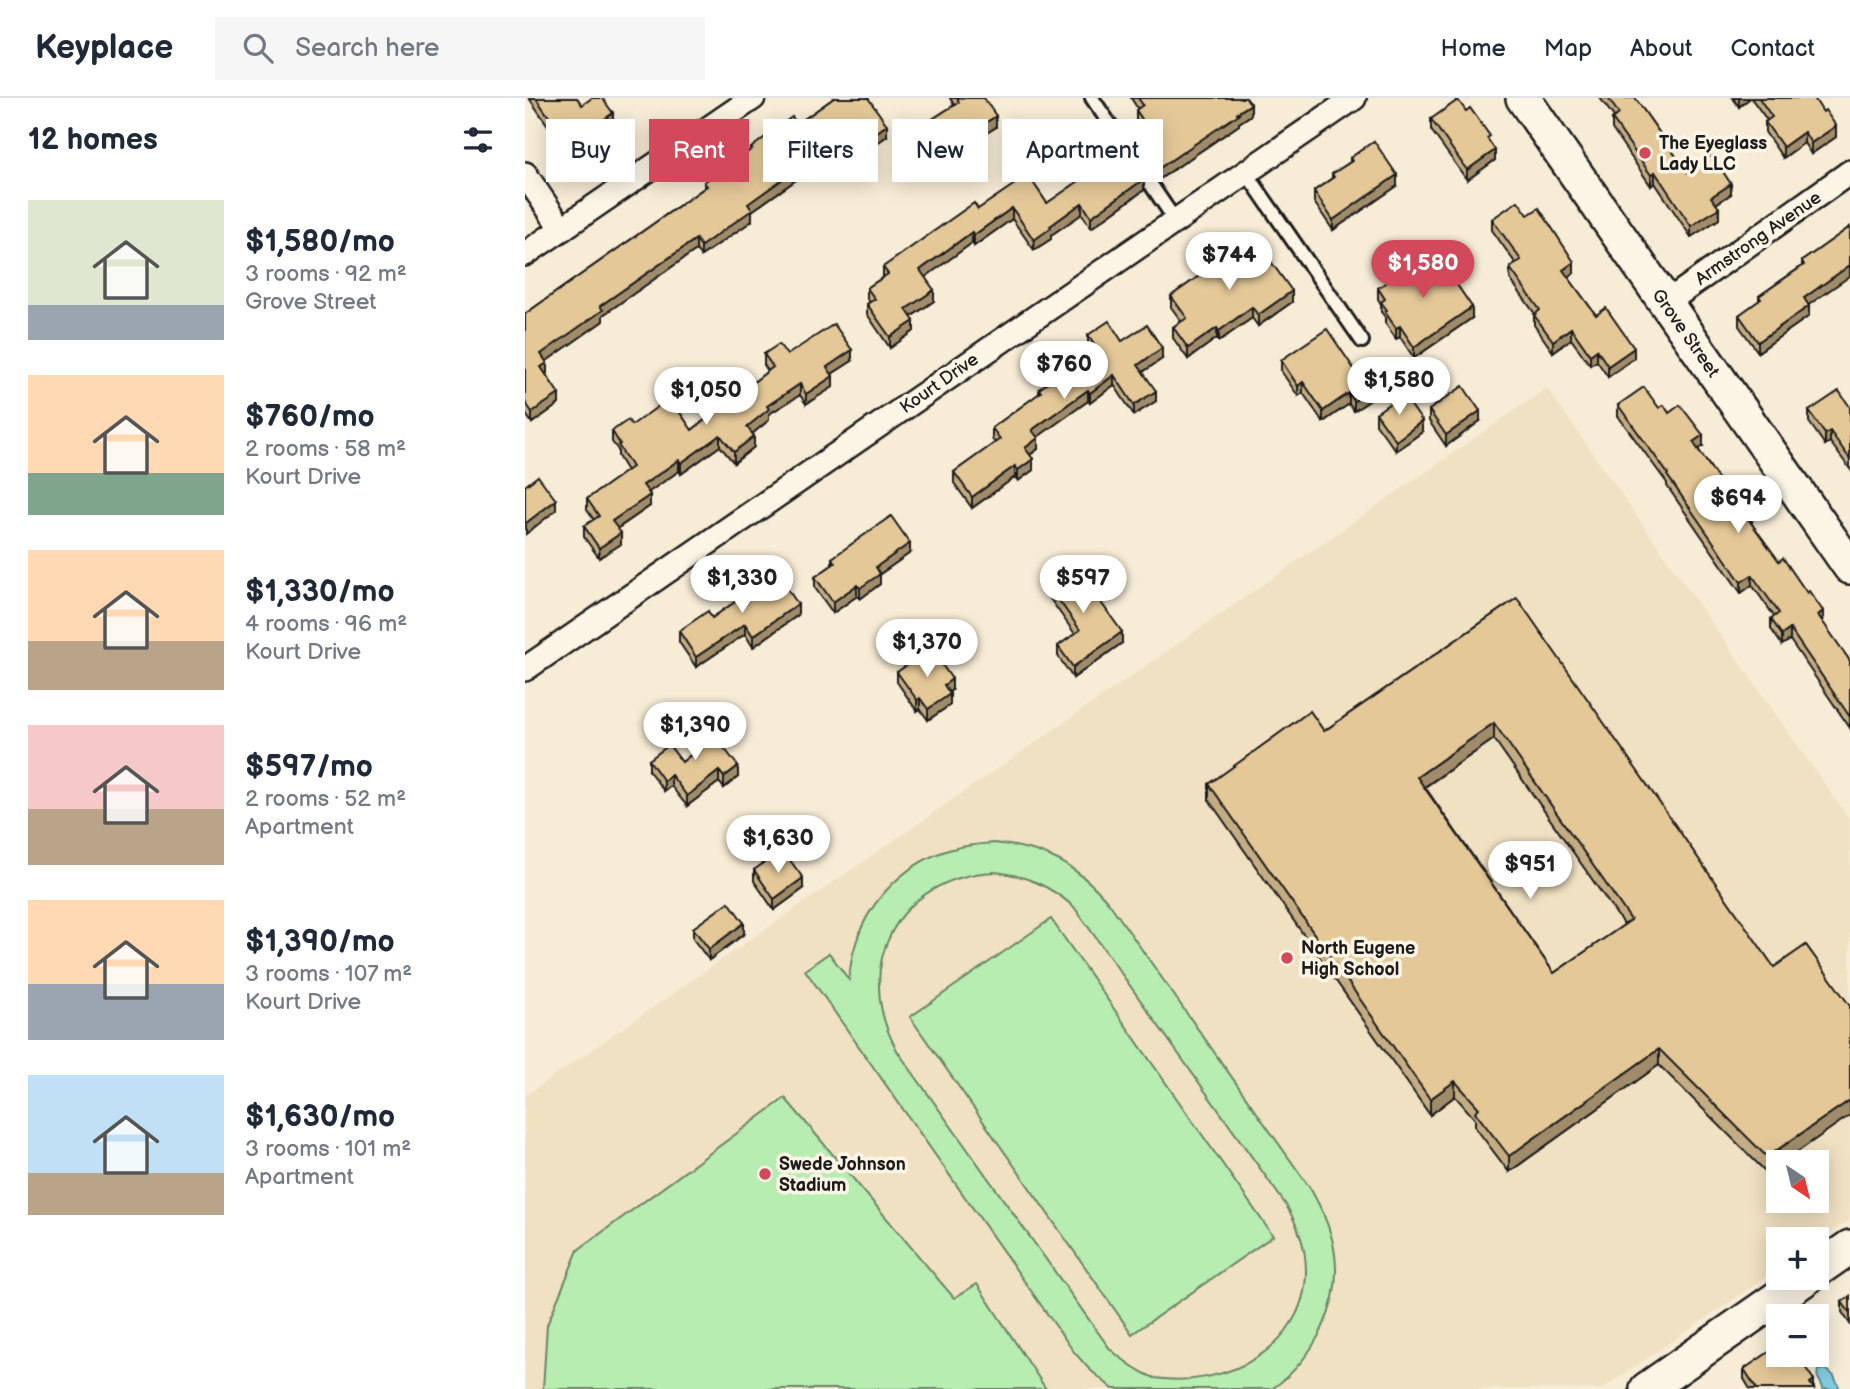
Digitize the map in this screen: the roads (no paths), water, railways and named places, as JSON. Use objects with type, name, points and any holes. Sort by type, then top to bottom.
[{"type":"street","points":[[525,254],[753,98]]},
{"type":"street","name":"Kourt Drive","points":[[525,669],[1354,98]]},
{"type":"street","name":"Grove Street","points":[[1523,98],[1666,303],[1845,549]]},
{"type":"street","name":"Armstrong Avenue","points":[[1666,303],[1850,172]]},
{"type":"street","points":[[525,174],[562,229]]},
{"type":"street","points":[[1829,1262],[1850,1247]]},
{"type":"street","points":[[1668,1383],[1790,1290]]},
{"type":"lane","points":[[1092,98],[1175,220]]},
{"type":"lane","points":[[1245,171],[1362,341]]},
{"type":"water","points":[[1826,1369],[1834,1376],[1840,1389],[1823,1389],[1817,1373],[1818,1370]]},
{"type":"place","name":"The Eyeglass Lady LLC","points":[[1645,153]]},
{"type":"place","name":"North Eugene High School","points":[[1287,958]]},
{"type":"place","name":"Swede Johnson Stadium","points":[[765,1174]]}]
